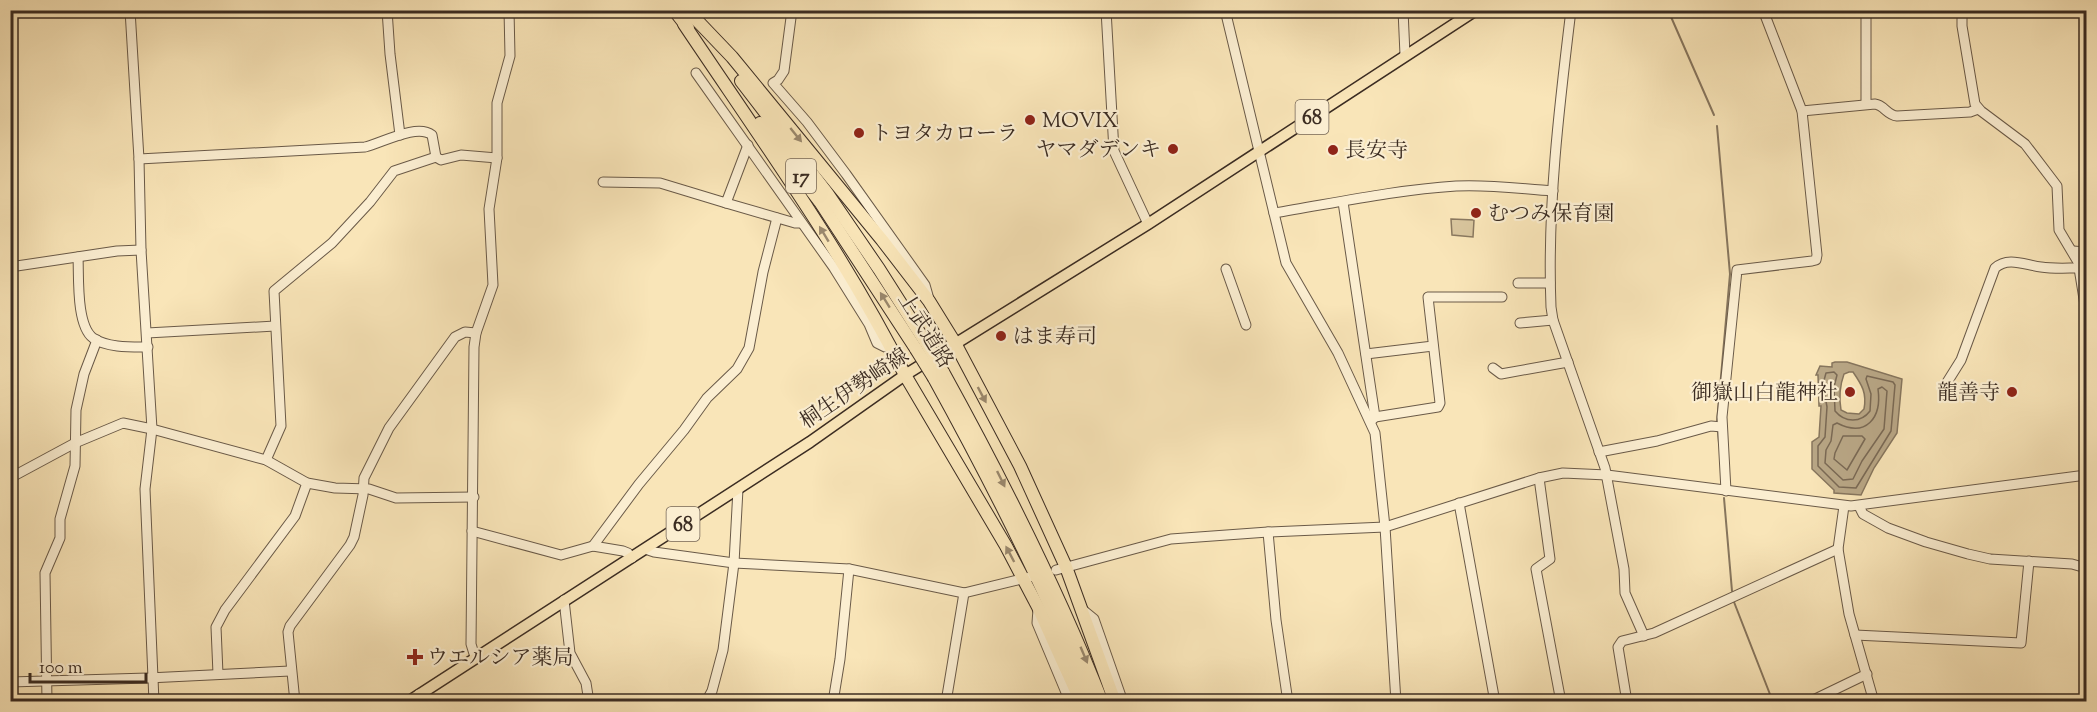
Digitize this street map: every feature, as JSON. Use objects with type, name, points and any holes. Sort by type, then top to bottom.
[{"type":"highway","name":"上武道路","points":[[674,10],[687,15],[827,193],[879,269],[938,375],[996,468],[1044,564],[1102,702]]},
{"type":"highway","points":[[687,15],[732,57],[929,301],[955,343],[1020,466],[1061,569],[1081,609],[1114,702]]},
{"type":"highway","points":[[687,15],[808,207],[891,346],[905,375],[1027,578],[1081,702]]},
{"type":"highway","name":"上武道路","points":[[938,375],[1035,570],[1091,702]]},
{"type":"main road","name":"桐生伊勢崎線","points":[[408,702],[810,442],[905,375],[1148,224],[1476,10]]},
{"type":"street","points":[[130,10],[152,429],[145,489],[154,702]]},
{"type":"street","points":[[387,10],[400,135]]},
{"type":"street","points":[[475,657],[471,644],[474,497],[473,360],[476,333],[492,294],[493,285],[489,209],[497,158],[497,103],[511,47],[509,10]]},
{"type":"street","points":[[792,10],[784,71],[773,83],[807,122],[859,192],[925,285],[929,301]]},
{"type":"street","points":[[1106,10],[1114,151],[1148,224]]},
{"type":"street","points":[[1225,10],[1286,263],[1373,419]]},
{"type":"street","points":[[1403,10],[1405,55]]},
{"type":"street","points":[[1571,10],[1560,97],[1553,191],[1550,284],[1553,320],[1607,476],[1624,569],[1623,586],[1644,636]]},
{"type":"street","points":[[1726,491],[1722,427],[1737,270],[1812,261],[1816,260],[1817,255],[1802,111],[1763,10]]},
{"type":"street","points":[[1866,10],[1866,104]]},
{"type":"street","points":[[1962,11],[1975,104],[1978,109],[2025,144],[2056,186],[2059,230],[2073,251],[2079,268],[2086,311]]},
{"type":"street","points":[[696,73],[839,276],[869,324],[877,343],[885,347],[891,346]]},
{"type":"street","points":[[1802,111],[1866,104],[1881,105],[1888,113],[1897,116],[1967,113],[1978,109]]},
{"type":"street","points":[[139,159],[365,147],[400,135],[418,132],[430,133],[436,157]]},
{"type":"street","points":[[726,203],[748,145]]},
{"type":"street","points":[[266,460],[281,426],[274,291],[332,243],[370,202],[394,171],[400,167],[436,157],[441,160],[461,155],[497,158]]},
{"type":"street","points":[[603,182],[660,183],[801,223]]},
{"type":"street","points":[[1274,213],[1362,197],[1457,186],[1553,191]]},
{"type":"street","points":[[1343,202],[1378,444],[1396,702]]},
{"type":"street","points":[[593,546],[707,398],[737,369],[749,348],[763,272],[777,218]]},
{"type":"street","points":[[10,267],[141,250]]},
{"type":"street","points":[[2073,251],[2086,252]]},
{"type":"street","points":[[78,257],[82,320],[90,335],[97,340],[131,347],[148,347]]},
{"type":"street","points":[[1946,384],[1961,360],[1995,268],[2002,263],[2012,262],[2040,267],[2079,268]]},
{"type":"street","points":[[1226,269],[1246,325]]},
{"type":"street","points":[[1518,283],[1550,284]]},
{"type":"street","points":[[1373,419],[1438,406],[1440,403],[1428,297],[1502,297]]},
{"type":"street","points":[[1520,323],[1553,320]]},
{"type":"street","points":[[147,333],[275,326]]},
{"type":"street","points":[[295,702],[290,671],[288,632],[290,626],[354,537],[364,478],[389,428],[455,336],[465,332],[476,333]]},
{"type":"street","points":[[47,702],[45,573],[60,538],[60,519],[75,466],[76,410],[82,383],[97,340]]},
{"type":"street","points":[[1366,354],[1433,346]]},
{"type":"street","points":[[1493,368],[1501,374],[1568,362]]},
{"type":"street","points":[[10,478],[75,443],[123,423],[266,460],[307,483],[335,488],[363,489],[396,498],[474,497]]},
{"type":"street","points":[[1599,452],[1657,441],[1711,426],[1722,427]]},
{"type":"street","points":[[1061,569],[1171,539],[1385,527],[1539,478],[1563,473],[1607,476],[1844,506],[1859,506],[2086,475]]},
{"type":"street","points":[[1539,478],[1550,559],[1536,569],[1561,702]]},
{"type":"street","points":[[218,674],[216,627],[225,610],[295,516],[307,483]]},
{"type":"street","points":[[706,702],[715,683],[723,650],[734,563],[738,489]]},
{"type":"street","points":[[1459,503],[1495,702]]},
{"type":"street","points":[[1844,506],[1838,549],[1849,615],[1874,702]]},
{"type":"street","points":[[1859,506],[1863,514],[1888,528],[1926,542],[1989,558],[2072,564],[2086,568]]},
{"type":"street","points":[[472,531],[561,555],[593,546],[623,551],[632,558]]},
{"type":"street","points":[[1268,532],[1276,620],[1288,702]]},
{"type":"street","points":[[645,549],[734,563],[849,569],[964,593],[1027,578]]},
{"type":"street","points":[[1627,702],[1619,644],[1654,633],[1838,549]]},
{"type":"street","points":[[1855,635],[2021,643],[2029,561]]},
{"type":"street","points":[[833,702],[840,660],[849,569]]},
{"type":"street","points":[[946,702],[964,593]]},
{"type":"street","points":[[564,600],[570,653],[586,683],[589,702]]},
{"type":"street","points":[[1038,607],[1037,623],[1070,702]]},
{"type":"street","points":[[1081,609],[1094,619],[1123,702]]},
{"type":"street","points":[[10,682],[290,671]]},
{"type":"street","points":[[1809,702],[1867,674]]},
{"type":"street","points":[[419,694],[433,702]]},
{"type":"shaded area","points":[[1451,219],[1474,220],[1473,237],[1452,235]]},
{"type":"water","points":[[1847,362],[1902,379],[1897,433],[1874,468],[1861,495],[1834,493],[1834,490],[1812,469],[1812,442],[1819,437],[1821,406],[1819,406],[1818,375],[1816,375],[1820,366],[1832,367],[1832,363]],"holes":[[[1853,372],[1864,394],[1864,409],[1859,414],[1841,410],[1840,392],[1844,374]]]},
{"type":"waterway","points":[[1668,10],[1714,115]]},
{"type":"waterway","points":[[1717,126],[1730,274],[1717,422]]},
{"type":"waterway","points":[[1718,431],[1719,443]]},
{"type":"waterway","points":[[1724,498],[1732,591]]},
{"type":"waterway","points":[[1734,602],[1773,702]]},
{"type":"place","name":"MOVIX","points":[[1030,120]]},
{"type":"place","name":"トヨタカローラ","points":[[859,133]]},
{"type":"place","name":"ヤマダデンキ","points":[[1173,149]]},
{"type":"place","name":"長安寺","points":[[1333,150]]},
{"type":"place","name":"むつみ保育園","points":[[1476,213]]},
{"type":"place","name":"はま寿司","points":[[1001,336]]},
{"type":"place","name":"御嶽山白龍神社","points":[[1850,392]]},
{"type":"place","name":"龍善寺","points":[[2012,392]]},
{"type":"place","name":"ウエルシア薬局","points":[[415,657]]}]
